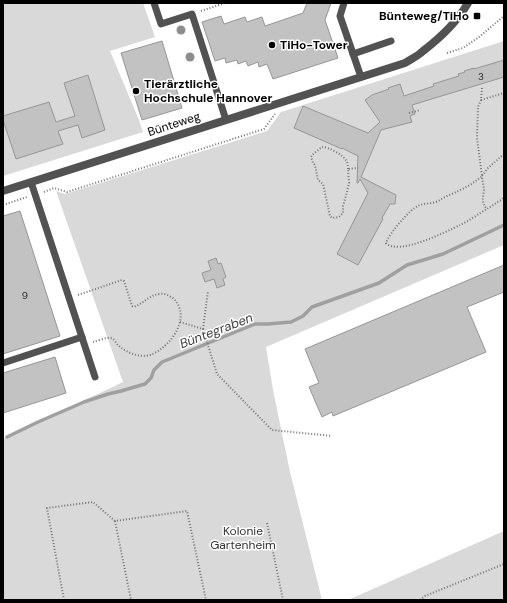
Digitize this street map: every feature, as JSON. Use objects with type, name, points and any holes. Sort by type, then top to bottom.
[{"type":"street","name":"Bünteweg","points":[[3,190],[405,63],[423,52],[451,26],[468,3]]},
{"type":"lane","points":[[154,3],[161,24],[192,14],[226,120]]},
{"type":"lane","points":[[344,3],[340,16],[361,77]]},
{"type":"lane","points":[[353,54],[391,41]]},
{"type":"lane","points":[[32,182],[95,378]]},
{"type":"lane","points":[[3,363],[82,337]]},
{"type":"path","points":[[192,14],[225,3]]},
{"type":"path","points":[[447,53],[462,48],[479,37],[504,16]]},
{"type":"path","points":[[482,88],[481,100],[478,107],[477,138],[484,188],[483,203],[486,209]]},
{"type":"path","points":[[481,100],[504,93]]},
{"type":"path","points":[[3,205],[54,188],[67,192],[264,129],[285,101]]},
{"type":"path","points":[[409,113],[420,110]]},
{"type":"path","points":[[322,147],[330,148],[344,158],[347,162],[348,169],[349,183],[343,206],[343,213],[340,217],[332,218],[330,216],[324,184],[318,180],[315,165],[311,157],[322,147]]},
{"type":"path","points":[[504,154],[488,168],[477,181],[436,202],[419,205],[412,210],[393,230],[386,243],[399,247],[419,243],[461,225],[504,198]]},
{"type":"path","points":[[348,169],[358,168]]},
{"type":"path","points":[[69,298],[122,280],[124,281],[132,306],[137,306],[148,297],[164,294],[173,298],[180,310],[181,318],[177,331],[164,346],[151,354],[144,356],[128,352],[118,346],[113,338],[109,337],[84,345]]},
{"type":"path","points":[[208,291],[203,329],[217,374],[272,430],[332,436]]},
{"type":"path","points":[[180,322],[203,329]]},
{"type":"path","points":[[64,600],[47,508],[93,502],[115,521],[131,600]]},
{"type":"path","points":[[115,521],[187,511],[206,600]]},
{"type":"path","points":[[267,523],[283,600]]},
{"type":"path","points":[[420,600],[425,596],[504,564]]},
{"type":"green space","points":[[3,3],[143,3],[155,37],[110,51],[143,132],[3,176]]},
{"type":"green space","name":"Kolonie Gartenheim","points":[[504,41],[504,245],[266,347],[273,390],[290,472],[322,600],[3,600],[3,439],[123,382],[56,191],[65,194],[267,131],[281,112]]},
{"type":"green space","points":[[504,531],[504,600],[348,600]]},
{"type":"building","name":"TiHo-Tower","points":[[307,3],[331,3],[325,20],[338,58],[273,79],[267,64],[259,67],[258,62],[248,66],[246,61],[238,64],[237,60],[226,63],[225,58],[215,61],[202,22],[221,16],[224,24],[245,17],[247,22],[262,17],[265,26],[303,13]]},
{"type":"building","points":[[162,41],[182,108],[142,120],[121,53]]},
{"type":"building","points":[[504,60],[504,77],[412,105],[415,114],[410,116],[412,122],[381,130],[361,177],[396,195],[395,204],[390,204],[358,265],[337,254],[368,193],[360,179],[357,183],[358,156],[294,128],[303,106],[368,133],[380,122],[365,100],[372,95],[400,84],[404,96],[434,86],[433,84],[459,76],[458,74],[465,72],[464,71]]},
{"type":"building","points":[[88,75],[105,130],[82,138],[78,125],[58,131],[63,144],[16,159],[3,116],[49,102],[56,122],[75,116],[64,83]]},
{"type":"building","points":[[20,211],[60,336],[3,354],[3,216]]},
{"type":"building","points":[[216,258],[218,264],[221,263],[226,277],[223,279],[225,285],[217,288],[214,279],[205,282],[202,273],[211,270],[208,261]]},
{"type":"building","points":[[504,265],[504,292],[467,307],[486,352],[333,416],[332,412],[322,417],[309,387],[319,383],[305,349]]},
{"type":"building","points":[[55,357],[66,393],[3,413],[3,373]]},
{"type":"waterway","name":"Büntegraben","points":[[7,437],[84,402],[145,384],[151,378],[154,370],[162,362],[255,324],[291,322],[303,316],[312,307],[379,283],[407,265],[443,254],[504,225]]},
{"type":"place","name":"Bünteweg/TiHo","points":[[477,16]]},
{"type":"place","name":"TiHo-Tower","points":[[272,45]]},
{"type":"place","name":"Tierärztliche Hochschule Hannover","points":[[136,91]]}]
